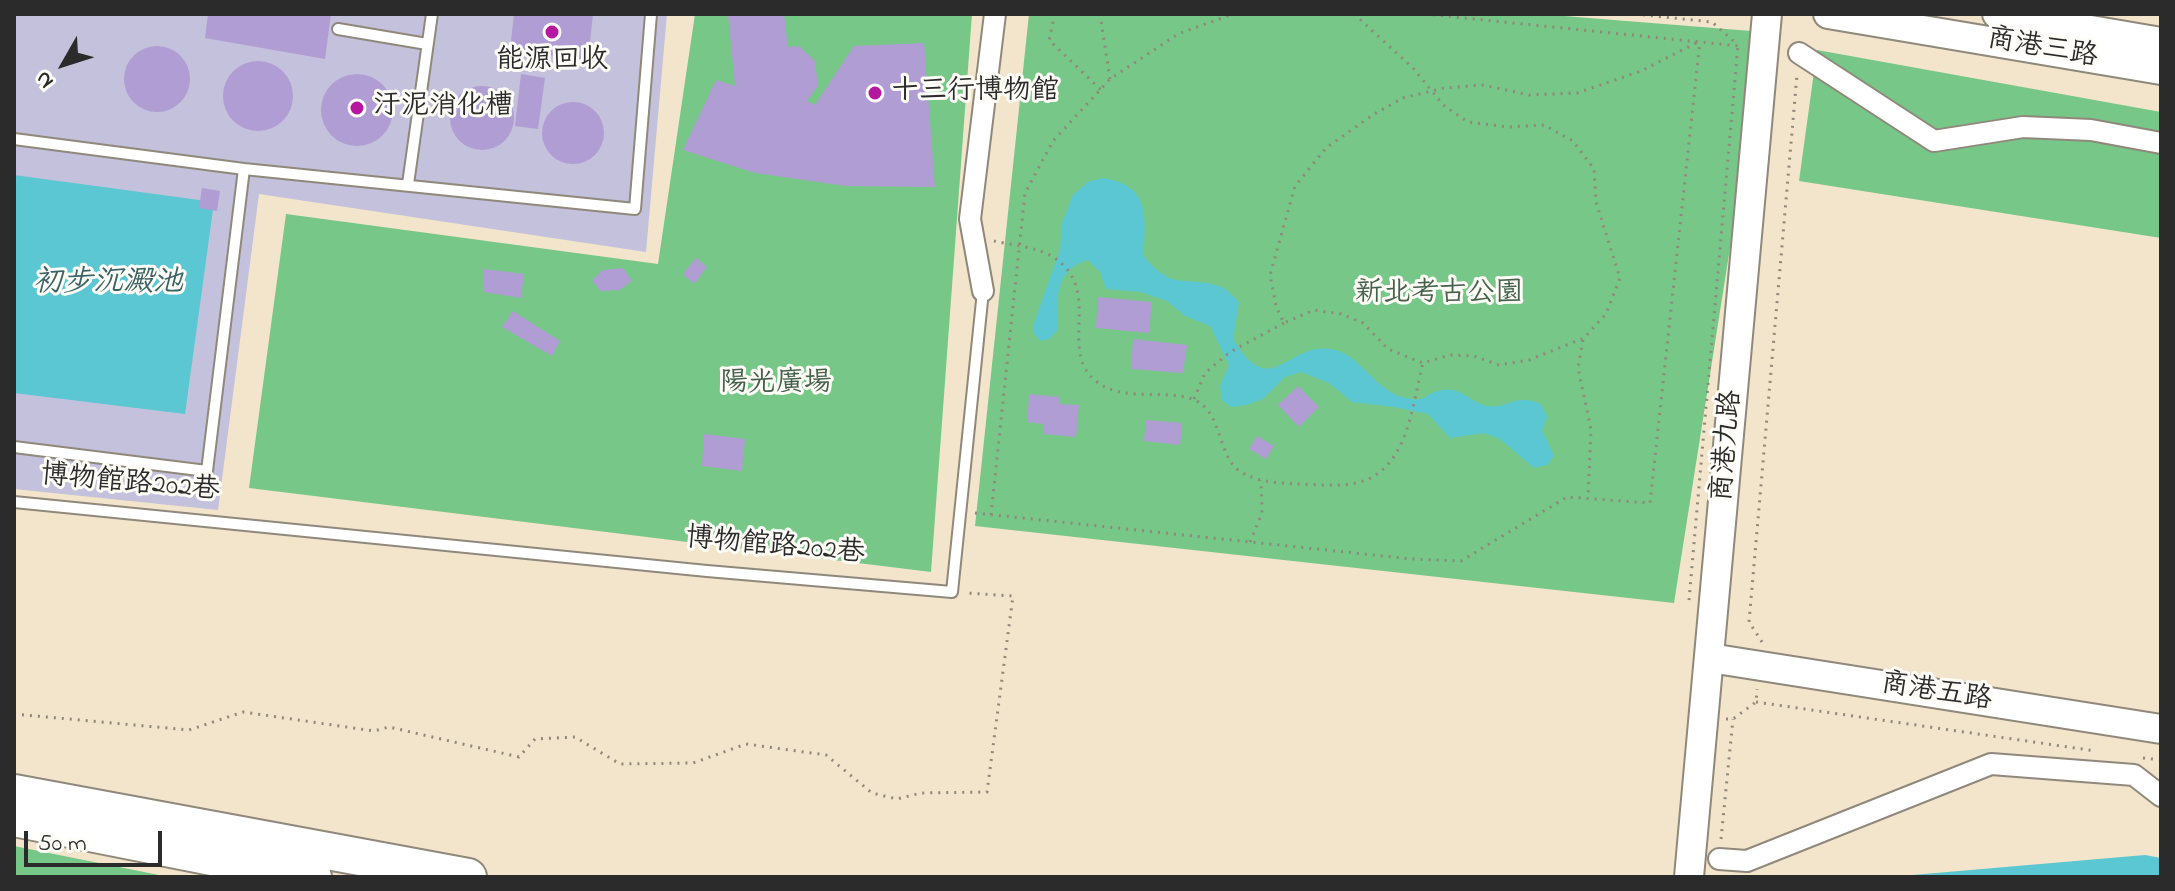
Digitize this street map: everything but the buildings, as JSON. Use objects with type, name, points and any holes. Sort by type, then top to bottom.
[{"type":"highway","points":[[14,793],[468,877]]},
{"type":"highway","points":[[14,818],[313,877]]},
{"type":"street","points":[[983,291],[970,219],[995,14]]},
{"type":"street","name":"商港九路","points":[[1689,877],[1767,14]]},
{"type":"street","name":"商港三路","points":[[1828,14],[2161,70]]},
{"type":"street","name":"商港三路","points":[[1997,14],[2161,42]]},
{"type":"street","points":[[1799,53],[1934,141],[2023,127],[2091,130],[2161,143]]},
{"type":"street","name":"商港五路","points":[[1710,658],[2161,729]]},
{"type":"street","points":[[1719,859],[1747,861],[1991,764],[2134,775],[2161,796]]},
{"type":"lane","points":[[408,184],[432,14]]},
{"type":"lane","points":[[14,139],[244,169],[635,209],[651,14]]},
{"type":"lane","points":[[338,29],[427,44]]},
{"type":"lane","points":[[14,447],[207,471],[244,169]]},
{"type":"lane","points":[[952,592],[983,291]]},
{"type":"lane","name":"博物館路202巷","points":[[14,502],[707,571],[952,592]]},
{"type":"path","points":[[1055,14],[1049,40],[1101,90]]},
{"type":"path","points":[[1100,14],[1110,79]]},
{"type":"path","points":[[991,515],[1025,193],[1053,141],[1110,79],[1178,34],[1233,14]]},
{"type":"path","points":[[1194,399],[1205,373],[1230,352],[1314,310],[1341,314],[1363,323],[1388,349],[1423,363],[1450,355],[1474,356],[1499,365],[1529,360],[1584,338],[1606,314],[1620,278],[1596,202],[1594,169],[1573,141],[1544,125],[1508,127],[1468,122],[1443,105],[1414,69],[1354,14]]},
{"type":"path","points":[[1425,14],[1738,45]]},
{"type":"path","points":[[1635,14],[1712,22],[1738,45]]},
{"type":"path","points":[[1284,323],[1276,306],[1270,275],[1295,186],[1326,148],[1362,122],[1403,98],[1430,91],[1483,85],[1529,95],[1577,93],[1641,71],[1700,41]]},
{"type":"path","points":[[961,511],[1412,559],[1461,561],[1567,497],[1650,503],[1700,41]]},
{"type":"path","points":[[1689,600],[1738,45]]},
{"type":"path","points":[[1762,642],[1749,622],[1799,53]]},
{"type":"path","points":[[973,236],[1051,256],[1068,271],[1081,301],[1078,341],[1082,362],[1097,382],[1116,391],[1194,399],[1213,417],[1233,466],[1261,480],[1279,483],[1356,483],[1383,472],[1399,451],[1423,363]]},
{"type":"path","points":[[1584,338],[1578,368],[1591,429],[1588,498]]},
{"type":"path","points":[[1250,542],[1262,513],[1261,480]]},
{"type":"path","points":[[14,714],[189,730],[243,712],[374,731],[389,727],[519,757],[535,739],[575,737],[620,764],[693,763],[746,744],[826,755],[872,793],[897,799],[921,793],[987,792],[1013,596],[952,592]]},
{"type":"path","points":[[1719,859],[1733,719],[1756,702],[2099,751]]},
{"type":"path","points":[[2130,756],[2161,760]]},
{"type":"shaded area","points":[[14,14],[667,14],[646,252],[259,194],[218,510],[14,489]]},
{"type":"green space","name":"陽光廣場","points":[[695,14],[972,14],[931,572],[249,488],[286,214],[658,264]]},
{"type":"green space","name":"新北考古公園","points":[[1029,14],[1539,14],[1764,32],[1674,603],[975,526]]},
{"type":"green space","points":[[1817,50],[2161,112],[2161,238],[1799,181]]},
{"type":"green space","points":[[14,846],[169,877],[14,877]]},
{"type":"water","name":"初步沉澱池","points":[[14,175],[214,202],[185,414],[14,393]]},
{"type":"water","points":[[1103,178],[1119,182],[1138,196],[1144,217],[1144,256],[1154,267],[1171,278],[1222,287],[1239,302],[1233,339],[1246,358],[1258,367],[1279,365],[1315,349],[1331,349],[1350,357],[1383,387],[1402,397],[1421,399],[1449,389],[1488,406],[1532,401],[1541,404],[1547,417],[1542,430],[1554,456],[1547,465],[1534,468],[1500,439],[1484,433],[1450,438],[1428,414],[1352,402],[1329,383],[1301,372],[1285,377],[1263,399],[1231,407],[1222,400],[1220,386],[1229,365],[1210,326],[1185,316],[1167,301],[1141,292],[1106,289],[1100,272],[1088,260],[1068,271],[1063,279],[1058,298],[1058,330],[1049,339],[1041,341],[1034,334],[1034,323],[1060,250],[1062,223],[1073,195],[1088,182]]},
{"type":"water","points":[[2145,855],[2161,858],[2161,877],[1889,877]]},
{"type":"place","name":"能源回收","points":[[552,32]]},
{"type":"place","name":"十三行博物館","points":[[875,93]]},
{"type":"place","name":"汙泥消化槽","points":[[357,108]]}]
